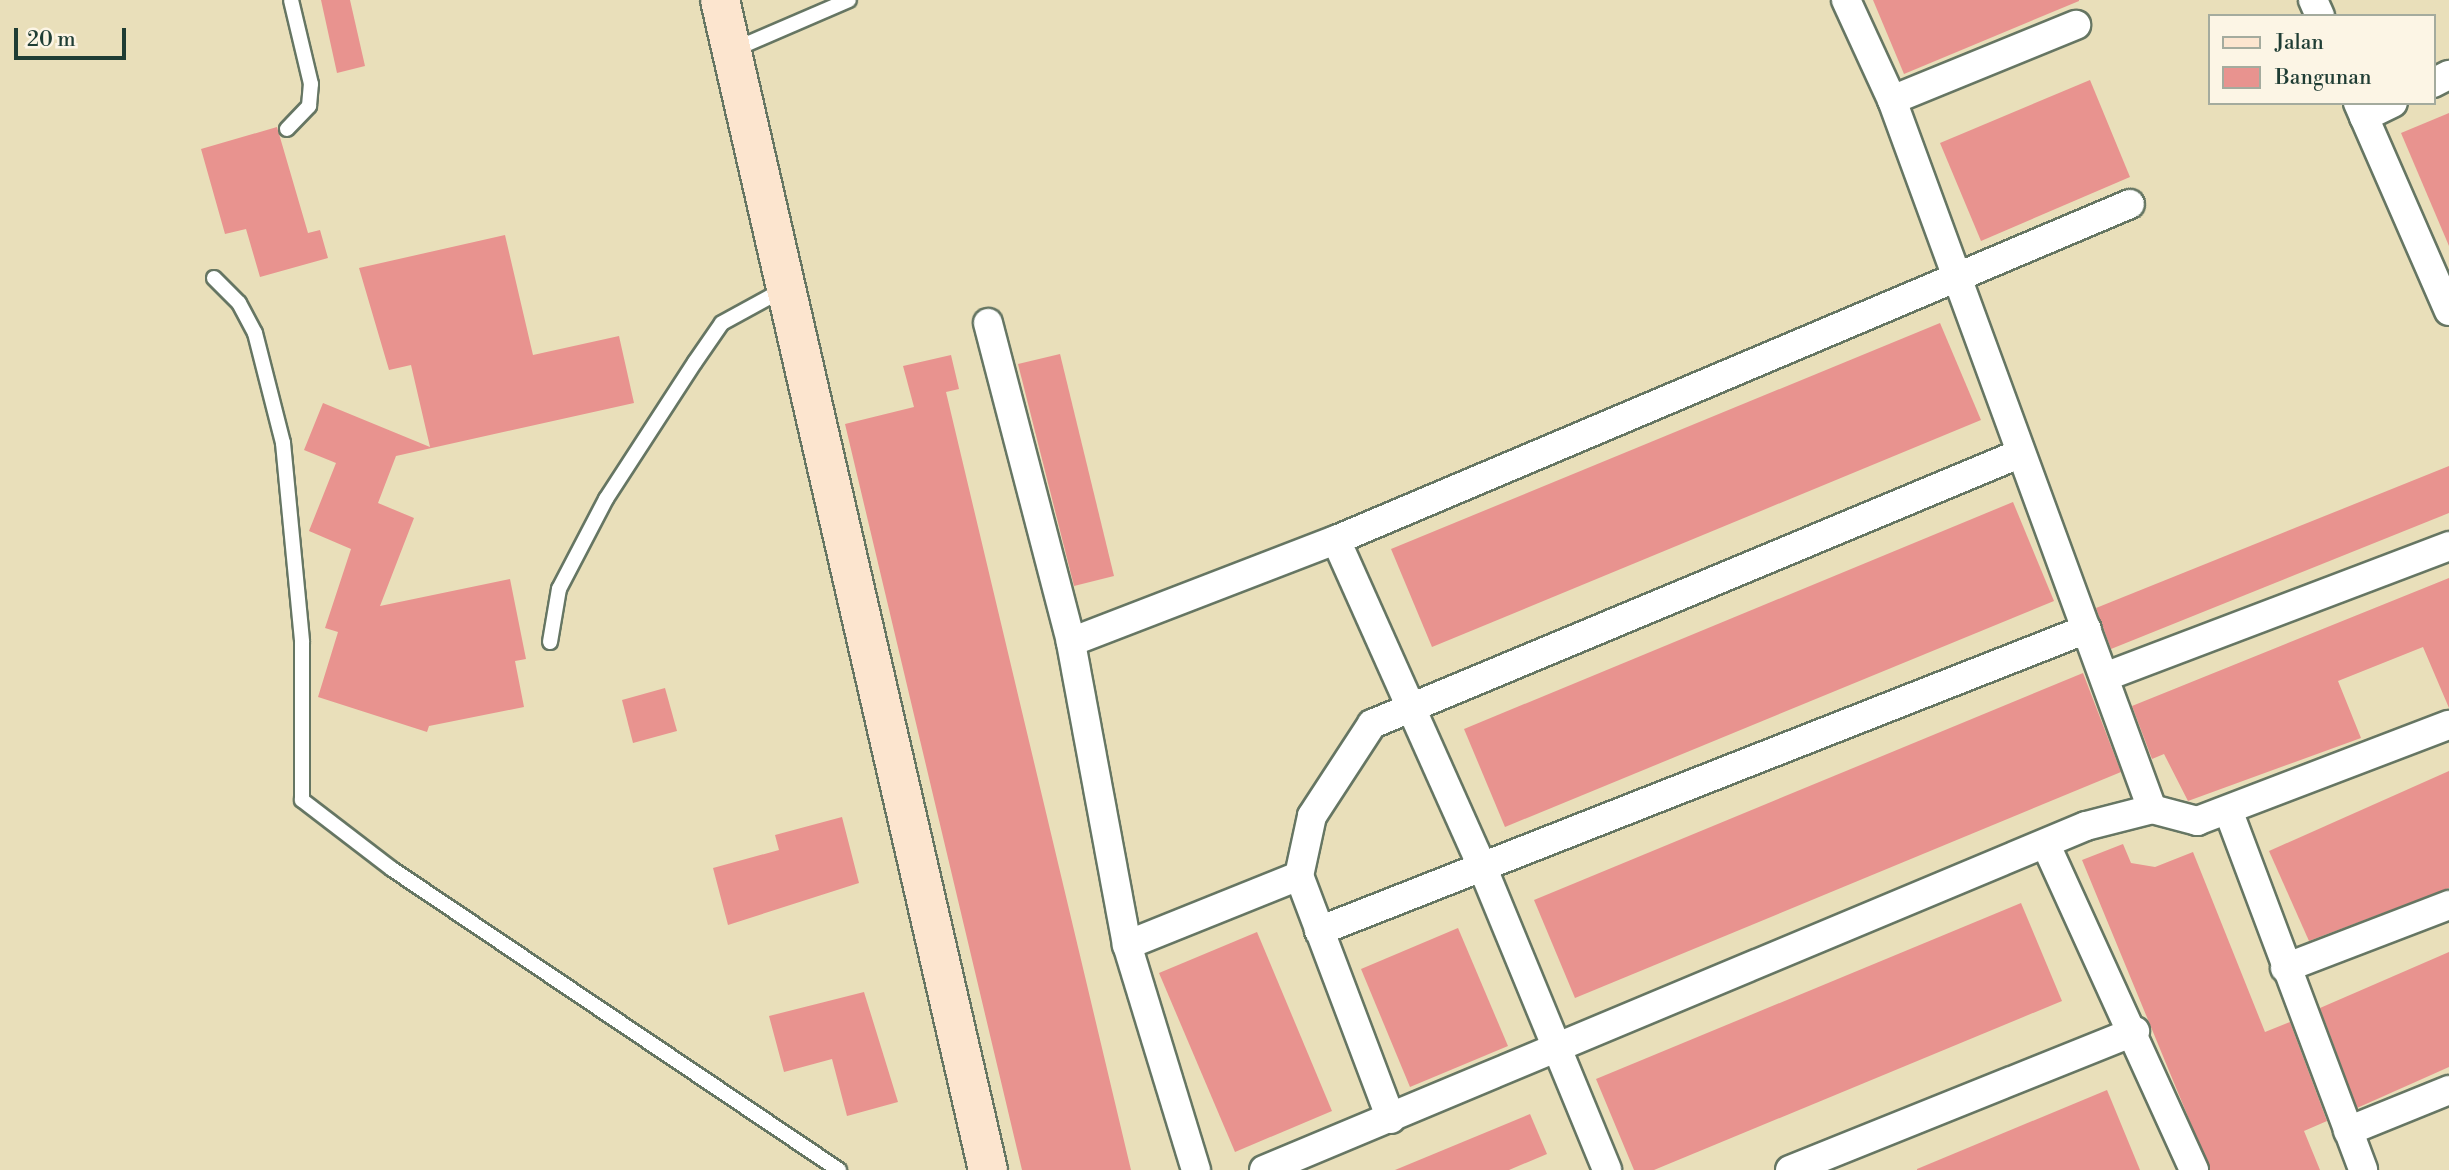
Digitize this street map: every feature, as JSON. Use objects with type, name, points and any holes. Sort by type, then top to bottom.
[{"type":"street","points":[[720,0],[790,286],[988,1170]]},
{"type":"street","points":[[1846,0],[1892,100],[1956,281],[2107,676],[2152,809]]},
{"type":"street","points":[[1892,100],[2076,24]]},
{"type":"street","points":[[2384,105],[2361,110],[2443,281],[2449,311]]},
{"type":"street","points":[[1071,642],[1336,540],[1956,281],[2130,204]]},
{"type":"street","points":[[988,323],[1071,642],[1127,945],[1196,1170]]},
{"type":"street","points":[[1391,1119],[1299,876],[1312,816],[1330,779],[1372,724],[1408,704],[2021,453]]},
{"type":"street","points":[[1336,540],[1484,871],[1553,1049],[1607,1170]]},
{"type":"street","points":[[2107,676],[2449,546]]},
{"type":"street","points":[[1319,931],[1484,871],[2087,629]]},
{"type":"street","points":[[1264,1170],[2115,816],[2152,809],[2197,821],[2449,725]]},
{"type":"street","points":[[2228,810],[2285,968],[2364,1170]]},
{"type":"street","points":[[2046,845],[2135,1031],[2194,1170]]},
{"type":"street","points":[[1127,945],[1299,876]]},
{"type":"street","points":[[2285,968],[2449,905]]},
{"type":"street","points":[[1790,1170],[2135,1031]]},
{"type":"street","points":[[2348,1131],[2449,1090]]},
{"type":"lane","points":[[287,129],[309,106],[310,84],[291,0]]},
{"type":"lane","points":[[732,51],[849,0]]},
{"type":"lane","points":[[214,278],[254,333],[284,443],[302,642],[302,800],[382,862],[839,1170]]},
{"type":"lane","points":[[550,642],[559,589],[606,499],[715,332],[751,303],[790,286]]},
{"type":"building","points":[[321,0],[350,0],[365,66],[337,73]]},
{"type":"building","points":[[1873,0],[2079,0],[2079,1],[1904,74]]},
{"type":"building","points":[[2090,80],[2130,177],[1981,241],[1940,143]]},
{"type":"building","points":[[2449,113],[2449,246],[2401,133]]},
{"type":"building","points":[[277,127],[308,233],[320,230],[328,258],[260,277],[246,229],[225,234],[201,149]]},
{"type":"building","points":[[505,235],[533,355],[619,336],[634,403],[396,456],[378,503],[414,518],[380,606],[510,579],[526,659],[515,661],[524,707],[429,726],[427,732],[318,697],[338,632],[325,628],[351,549],[309,531],[336,463],[304,450],[323,403],[430,447],[411,365],[389,370],[359,268]]},
{"type":"building","points":[[1940,323],[1981,420],[1432,647],[1391,549]]},
{"type":"building","points":[[1060,354],[1114,576],[1074,586],[1018,364]]},
{"type":"building","points":[[951,355],[959,389],[946,392],[1131,1170],[1022,1170],[845,424],[914,407],[903,366]]},
{"type":"building","points":[[2449,466],[2449,513],[2111,649],[2096,608]]},
{"type":"building","points":[[2013,502],[2054,601],[1505,827],[1464,729]]},
{"type":"building","points":[[2449,578],[2449,708],[2423,647],[2338,681],[2361,738],[2188,801],[2164,754],[2152,759],[2132,706]]},
{"type":"building","points":[[2083,673],[2121,772],[1575,998],[1534,900]]},
{"type":"building","points":[[665,688],[677,731],[633,743],[622,700]]},
{"type":"building","points":[[2449,771],[2449,888],[2309,941],[2269,851]]},
{"type":"building","points":[[842,817],[859,883],[728,925],[713,868],[779,850],[775,835]]},
{"type":"building","points":[[2123,844],[2131,863],[2155,867],[2193,852],[2265,1032],[2290,1022],[2327,1121],[2304,1131],[2320,1170],[2210,1170],[2082,860]]},
{"type":"building","points":[[2021,903],[2062,1001],[1654,1170],[1634,1170],[1596,1079]]},
{"type":"building","points":[[1458,928],[1508,1046],[1410,1087],[1361,969]]},
{"type":"building","points":[[1257,932],[1332,1111],[1235,1152],[1159,973]]},
{"type":"building","points":[[2449,952],[2449,1067],[2357,1108],[2320,1008]]},
{"type":"building","points":[[864,992],[898,1102],[847,1116],[832,1059],[784,1072],[769,1016]]},
{"type":"building","points":[[2107,1090],[2140,1170],[1917,1170],[1917,1169]]},
{"type":"building","points":[[1530,1114],[1547,1154],[1509,1170],[1395,1170]]}]
